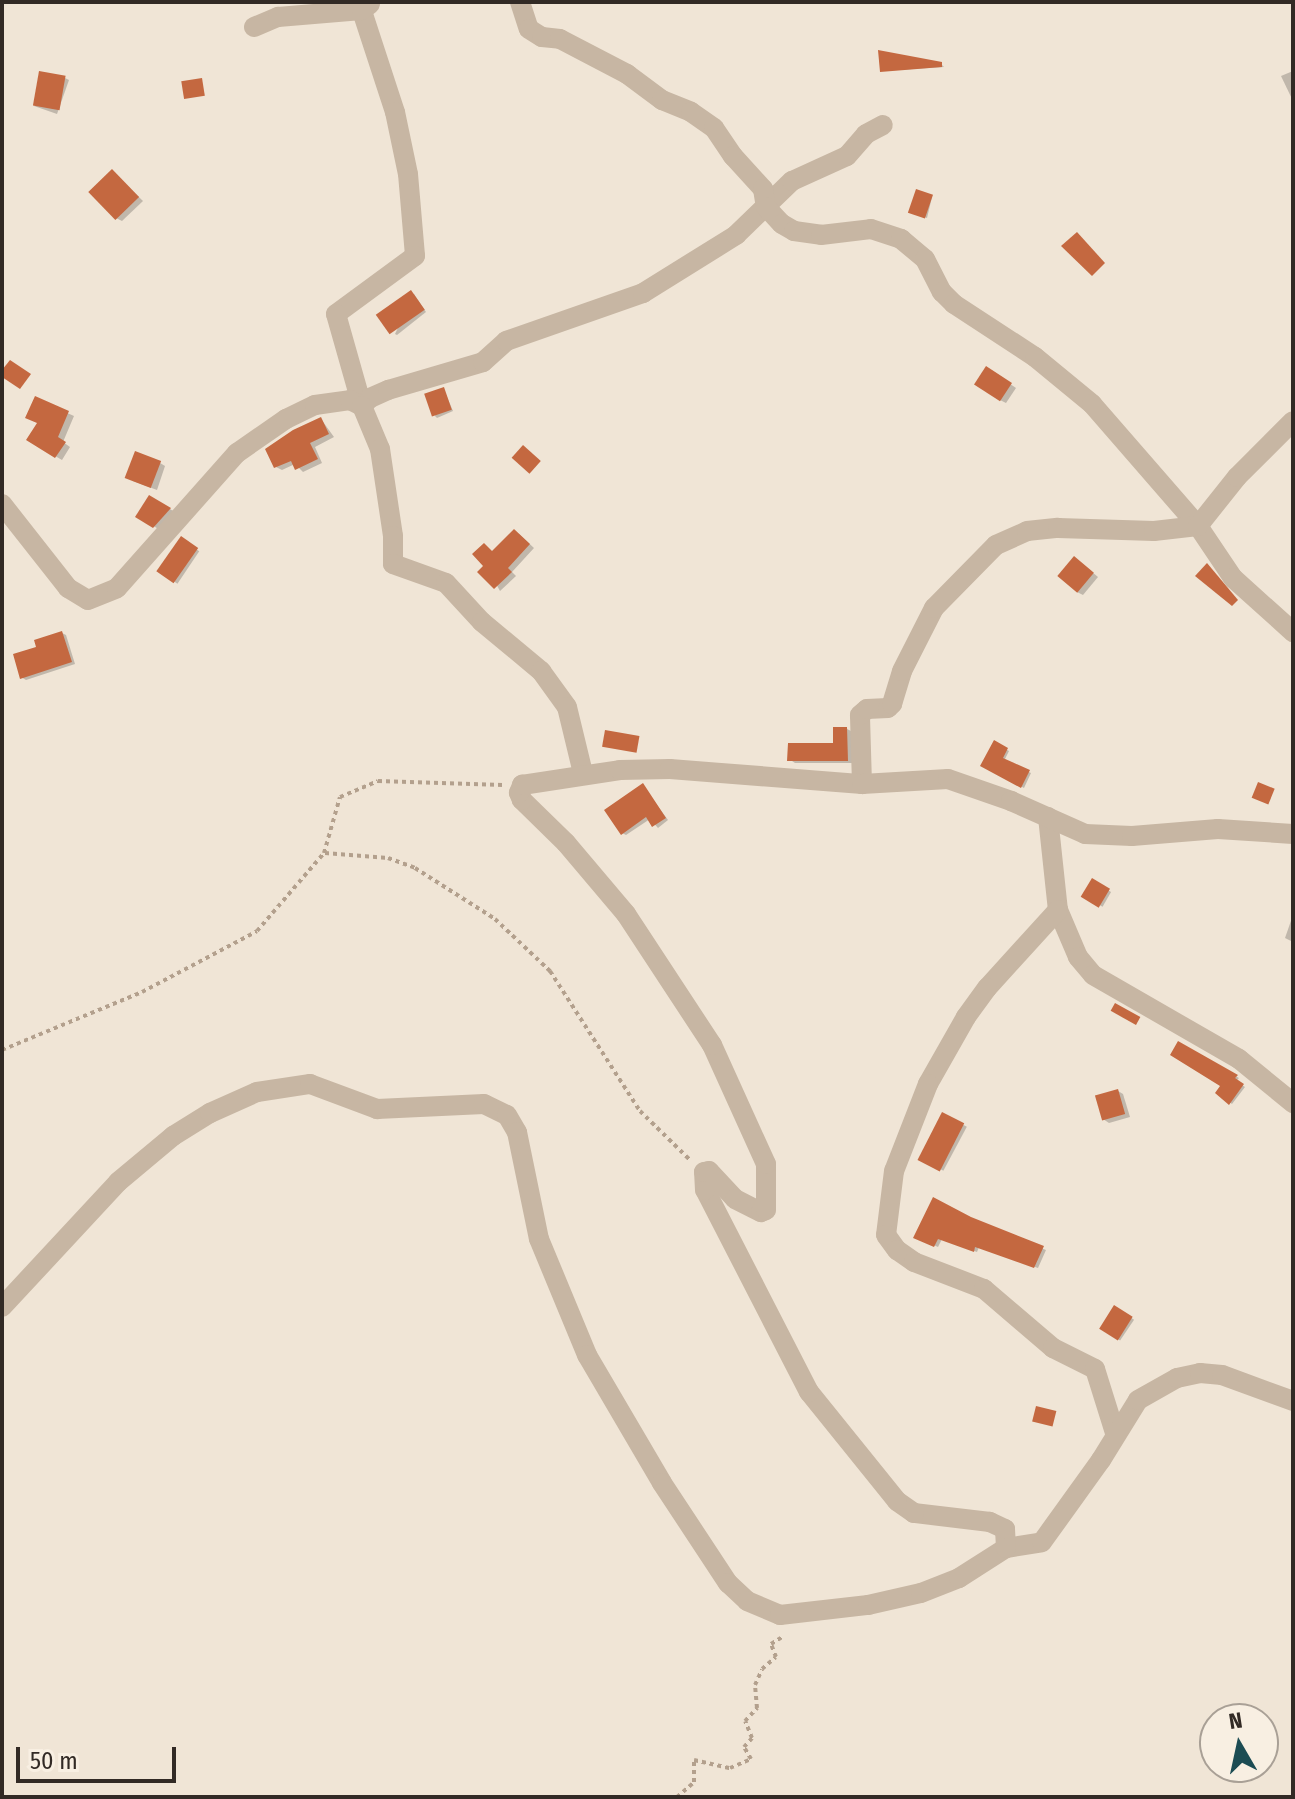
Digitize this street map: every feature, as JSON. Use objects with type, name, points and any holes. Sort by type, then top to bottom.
[{"type":"street","points":[[520,2],[529,29],[542,37],[560,39],[627,74],[662,100],[691,112],[714,128],[733,156],[763,189],[766,207],[782,224],[806,234],[871,229],[901,239],[925,259],[942,292],[954,304],[1035,357],[1092,404],[1198,526],[1233,578],[1293,632]]},
{"type":"street","points":[[254,27],[278,17],[365,5],[395,112],[408,174],[415,256],[336,314],[362,406],[380,449],[393,536],[393,564],[446,583],[482,622],[541,671],[567,707],[583,773]]},
{"type":"street","points":[[362,406],[370,398],[388,390],[434,379],[483,362],[506,341],[643,293],[736,235],[792,181],[847,156],[866,134],[883,125]]},
{"type":"street","points":[[2,504],[68,588],[88,600],[117,588],[237,453],[286,419],[315,405],[350,400],[362,406]]},
{"type":"street","points":[[862,784],[860,715],[867,709],[888,708],[918,635],[934,608],[996,545],[1027,531],[1058,528],[1154,531],[1198,526],[1237,477],[1293,421]]},
{"type":"street","points":[[1006,1548],[1005,1529],[963,1516],[914,1513],[897,1501],[809,1392],[705,1190],[704,1172],[709,1171],[735,1199],[761,1212],[766,1210],[766,1164],[712,1045],[626,914],[566,843],[522,800],[519,793],[522,785],[583,773],[670,769],[862,784],[948,779],[1085,834],[1132,836],[1218,829],[1293,834]]},
{"type":"street","points":[[1048,817],[1058,910],[1078,957],[1093,975],[1239,1059],[1293,1103]]},
{"type":"street","points":[[1058,910],[987,988],[966,1017],[928,1084],[894,1171],[886,1235],[897,1250],[914,1262],[984,1289],[1053,1348],[1095,1369],[1115,1433]]},
{"type":"street","points":[[2,1307],[99,1202],[173,1136],[210,1113],[257,1092],[310,1084],[377,1109],[484,1104],[507,1115],[517,1132],[539,1239],[587,1355],[662,1483],[728,1583],[747,1601],[780,1615],[868,1605],[921,1593],[959,1578],[1006,1548],[1042,1542],[1101,1460],[1138,1400],[1159,1386],[1200,1373],[1222,1375],[1293,1401]]},
{"type":"path","points":[[2,1050],[142,992],[257,931],[324,853],[340,797],[378,781],[522,785]]},
{"type":"path","points":[[324,853],[388,858],[415,868],[495,919],[550,971],[640,1111],[704,1172]]},
{"type":"path","points":[[677,1797],[694,1782],[694,1760],[730,1768],[751,1759],[744,1747],[752,1738],[745,1721],[757,1708],[755,1685],[762,1669],[776,1657],[771,1644],[787,1634],[799,1613]]},
{"type":"building","points":[[878,50],[942,62],[942,67],[880,72]]},
{"type":"building","points":[[39,71],[66,76],[60,110],[33,105]]},
{"type":"building","points":[[202,78],[205,96],[184,99],[181,81]]},
{"type":"building","points":[[112,169],[139,197],[115,220],[88,192]]},
{"type":"building","points":[[916,189],[933,195],[925,218],[908,213]]},
{"type":"building","points":[[1077,232],[1105,263],[1092,276],[1061,246]]},
{"type":"building","points":[[411,290],[425,310],[390,334],[376,315]]},
{"type":"building","points":[[10,360],[31,374],[20,389],[2,377],[2,370]]},
{"type":"building","points":[[986,366],[1012,383],[1000,401],[974,384]]},
{"type":"building","points":[[444,387],[452,410],[432,417],[424,394]]},
{"type":"building","points":[[35,396],[69,411],[58,437],[66,442],[55,458],[26,440],[37,423],[25,418]]},
{"type":"building","points":[[321,417],[329,434],[310,443],[318,459],[295,470],[291,461],[274,468],[265,449],[293,430]]},
{"type":"building","points":[[523,445],[541,461],[529,474],[512,458]]},
{"type":"building","points":[[135,451],[161,461],[151,488],[125,478]]},
{"type":"building","points":[[149,495],[171,508],[153,528],[135,517]]},
{"type":"building","points":[[514,529],[530,544],[508,568],[512,572],[494,589],[477,572],[483,566],[472,554],[484,543],[492,551]]},
{"type":"building","points":[[181,536],[198,548],[174,583],[156,571]]},
{"type":"building","points":[[1074,556],[1094,573],[1077,593],[1057,576]]},
{"type":"building","points":[[1207,563],[1238,600],[1232,606],[1195,576]]},
{"type":"building","points":[[62,631],[72,662],[20,679],[13,654],[36,647],[34,640]]},
{"type":"building","points":[[833,727],[847,727],[848,761],[787,761],[788,743],[833,743]]},
{"type":"building","points":[[605,730],[639,736],[637,753],[602,747]]},
{"type":"building","points":[[994,740],[1008,748],[1003,758],[1030,770],[1021,788],[980,766]]},
{"type":"building","points":[[1258,782],[1275,789],[1268,805],[1252,798]]},
{"type":"building","points":[[643,783],[666,818],[652,827],[646,817],[621,835],[604,810]]},
{"type":"building","points":[[1092,878],[1110,889],[1099,908],[1081,897]]},
{"type":"building","points":[[1115,1003],[1140,1017],[1136,1025],[1111,1011]]},
{"type":"building","points":[[1178,1041],[1238,1075],[1235,1078],[1244,1084],[1229,1105],[1215,1093],[1220,1086],[1170,1055]]},
{"type":"building","points":[[1118,1089],[1125,1114],[1102,1121],[1095,1096]]},
{"type":"building","points":[[942,1112],[964,1123],[940,1171],[917,1160]]},
{"type":"building","points":[[933,1197],[971,1217],[1044,1246],[1034,1268],[975,1247],[974,1252],[938,1239],[934,1247],[913,1238]]},
{"type":"building","points":[[1114,1305],[1133,1317],[1118,1340],[1099,1329]]},
{"type":"building","points":[[1036,1406],[1056,1411],[1053,1427],[1032,1422]]}]
